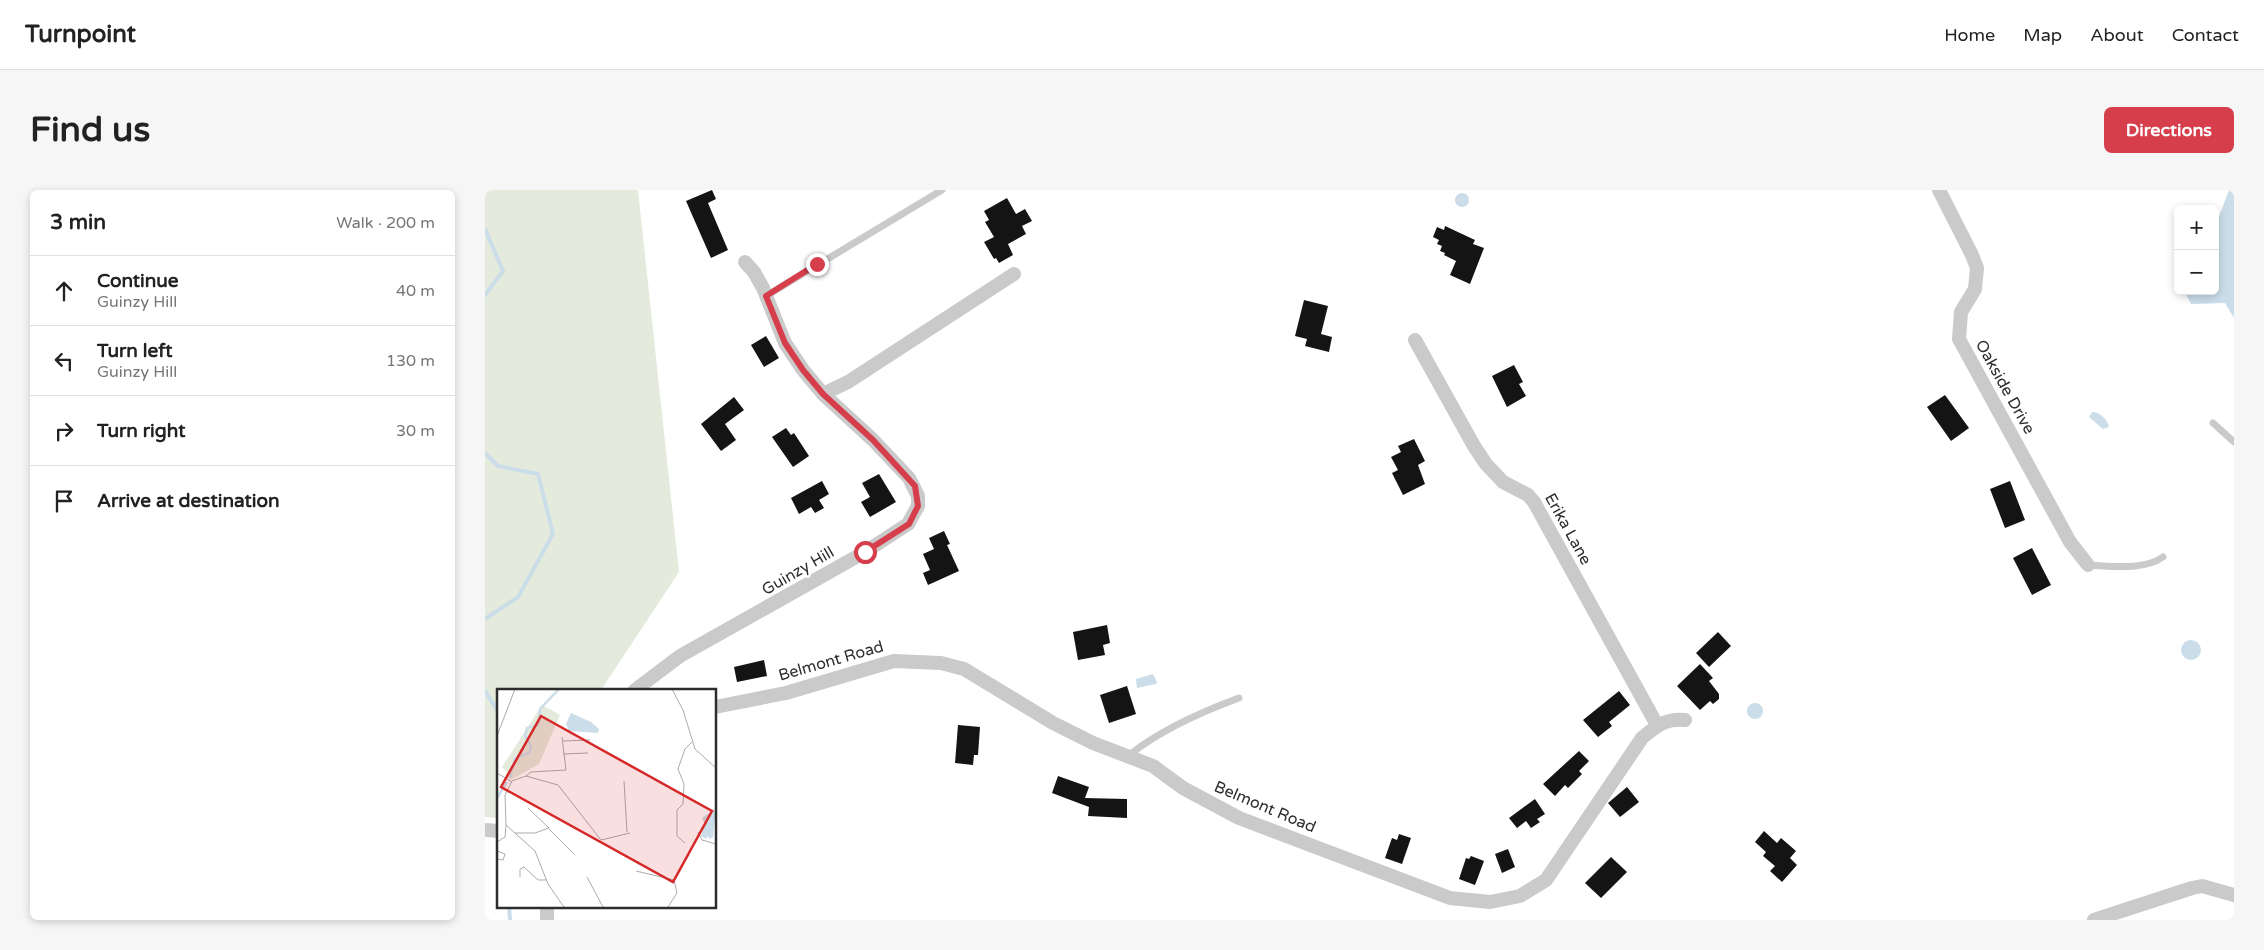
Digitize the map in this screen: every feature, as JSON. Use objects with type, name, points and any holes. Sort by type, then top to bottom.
[{"type":"street","name":"Oakside Drive","points":[[1939,190],[1977,268],[1975,289],[1961,312],[1959,339],[2070,542],[2088,565]]},
{"type":"street","name":"Guinzy Hill","points":[[636,689],[679,656],[865,552],[909,524],[915,516],[918,496],[909,478],[823,394],[785,343],[766,296],[754,272],[745,262]]},
{"type":"street","points":[[823,394],[848,382],[1013,274]]},
{"type":"street","name":"Erika Lane","points":[[1415,340],[1486,464],[1503,482],[1528,495],[1534,502],[1657,725]]},
{"type":"street","name":"Belmont Road","points":[[716,707],[786,693],[894,661],[941,663],[964,669],[1053,723],[1093,743],[1153,766],[1183,788],[1239,818],[1450,898],[1490,902],[1520,896],[1546,880],[1642,738],[1657,725]]},
{"type":"street","points":[[1657,725],[1676,719],[1685,720]]},
{"type":"street","points":[[2094,920],[2203,886],[2234,895]]},
{"type":"lane","points":[[766,296],[942,190]]},
{"type":"lane","points":[[2213,423],[2234,442]]},
{"type":"lane","points":[[2088,565],[2130,566],[2157,562],[2163,557]]},
{"type":"lane","points":[[1128,756],[1143,744],[1210,708],[1239,698]]},
{"type":"shaded area","points":[[485,190],[638,190],[679,572],[602,689],[497,689],[497,818],[485,817]]},
{"type":"water","points":[[2229,190],[2234,190],[2234,318],[2225,303],[2191,304],[2186,295],[2219,295],[2219,216]]},
{"type":"water","points":[[1459,193],[1465,193],[1469,200],[1465,207],[1459,207],[1455,203],[1455,197]]},
{"type":"water","points":[[2092,412],[2098,413],[2103,417],[2109,427],[2103,429],[2089,417]]},
{"type":"water","points":[[2187,640],[2195,640],[2201,646],[2201,654],[2195,660],[2187,660],[2181,654],[2181,646]]},
{"type":"water","points":[[1153,674],[1157,682],[1156,684],[1137,688],[1136,679]]},
{"type":"water","points":[[1755,703],[1763,711],[1755,719],[1747,711]]},
{"type":"building","points":[[712,190],[716,199],[708,203],[728,250],[711,258],[686,201]]},
{"type":"building","points":[[1007,198],[1016,214],[1025,209],[1032,221],[1022,226],[1026,234],[1008,244],[1013,255],[999,263],[996,258],[994,259],[984,242],[994,237],[985,222],[989,220],[984,211]]},
{"type":"building","points":[[1445,226],[1475,240],[1473,244],[1484,248],[1470,284],[1450,275],[1456,261],[1440,251],[1442,246],[1437,244],[1439,240],[1433,237],[1437,227],[1444,230]]},
{"type":"building","points":[[1304,300],[1328,306],[1321,334],[1332,337],[1329,352],[1305,346],[1307,339],[1295,336]]},
{"type":"building","points":[[766,336],[779,358],[764,367],[751,345]]},
{"type":"building","points":[[1514,365],[1523,382],[1519,384],[1526,396],[1507,407],[1492,376]]},
{"type":"building","points":[[1945,395],[1969,428],[1951,441],[1927,407]]},
{"type":"building","points":[[734,397],[744,410],[725,424],[736,440],[721,451],[701,424]]},
{"type":"building","points":[[786,428],[791,435],[794,433],[809,456],[793,467],[772,437]]},
{"type":"building","points":[[1414,439],[1425,461],[1418,465],[1425,484],[1403,495],[1392,473],[1398,470],[1391,457],[1401,452],[1398,446]]},
{"type":"building","points":[[879,474],[896,502],[870,517],[861,502],[870,497],[862,483]]},
{"type":"building","points":[[822,481],[829,494],[819,500],[824,508],[815,513],[811,507],[799,514],[791,498]]},
{"type":"building","points":[[2010,481],[2025,520],[2005,528],[1990,489]]},
{"type":"building","points":[[944,531],[950,544],[947,545],[959,571],[928,585],[923,573],[930,570],[923,554],[934,549],[929,538]]},
{"type":"building","points":[[2032,548],[2051,585],[2032,595],[2013,558]]},
{"type":"building","points":[[1107,625],[1110,643],[1103,645],[1105,655],[1078,660],[1073,632]]},
{"type":"building","points":[[1718,632],[1731,646],[1709,667],[1696,653]]},
{"type":"building","points":[[764,660],[767,676],[737,682],[734,667]]},
{"type":"building","points":[[1700,664],[1713,678],[1709,681],[1719,694],[1719,699],[1713,704],[1710,701],[1700,710],[1677,686]]},
{"type":"building","points":[[1127,686],[1136,714],[1109,723],[1100,695]]},
{"type":"building","points":[[1619,691],[1630,705],[1609,722],[1612,726],[1598,737],[1583,720]]},
{"type":"building","points":[[958,725],[980,727],[978,755],[974,755],[973,765],[955,763]]},
{"type":"building","points":[[1579,751],[1589,761],[1579,771],[1582,774],[1568,788],[1565,785],[1555,796],[1543,784]]},
{"type":"building","points":[[1058,776],[1089,787],[1085,798],[1127,799],[1127,818],[1088,816],[1089,807],[1052,793]]},
{"type":"building","points":[[1627,787],[1639,802],[1620,817],[1608,803]]},
{"type":"building","points":[[1535,799],[1545,814],[1537,819],[1540,822],[1531,828],[1526,821],[1517,828],[1509,818]]},
{"type":"building","points":[[1764,831],[1777,843],[1781,838],[1796,851],[1790,858],[1797,865],[1782,882],[1770,871],[1775,866],[1763,856],[1766,852],[1755,842]]},
{"type":"building","points":[[1399,834],[1411,838],[1402,864],[1385,858],[1392,838],[1397,840]]},
{"type":"building","points":[[1508,849],[1515,867],[1502,873],[1495,854]]},
{"type":"building","points":[[1471,856],[1484,861],[1475,885],[1459,879],[1466,858],[1469,859]]},
{"type":"building","points":[[1611,857],[1627,872],[1601,898],[1585,883]]},
{"type":"waterway","points":[[485,229],[503,271],[485,295]]},
{"type":"waterway","points":[[485,453],[498,466],[538,474],[553,534],[518,597],[485,619]]},
{"type":"waterway","points":[[485,691],[497,710]]},
{"type":"waterway","points":[[509,908],[510,920]]},
{"type":"route","points":[[817,264],[766,296],[781,328],[785,343],[803,370],[823,394],[873,440],[901,472],[909,478],[915,486],[918,496],[915,516],[909,524],[865,552]]}]
